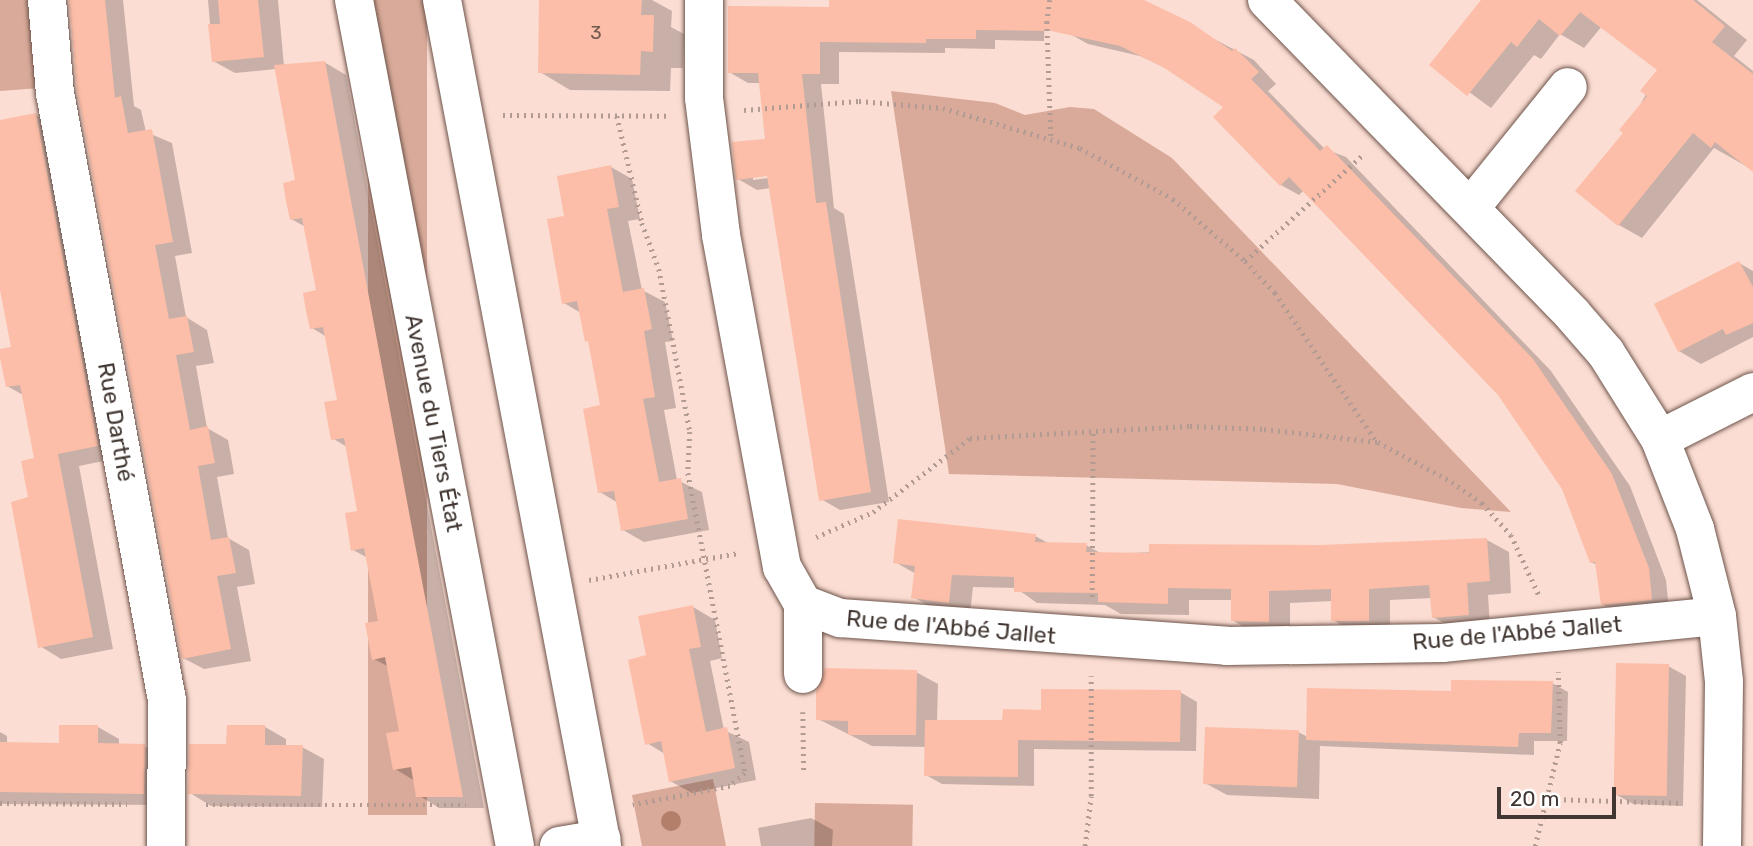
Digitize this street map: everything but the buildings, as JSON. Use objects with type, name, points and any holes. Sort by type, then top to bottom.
[{"type":"street","name":"Rue Darthé","points":[[47,0],[55,93],[167,700],[166,846]]},
{"type":"street","name":"Avenue du Tiers État","points":[[354,0],[515,846]]},
{"type":"street","points":[[442,0],[602,843],[559,846]]},
{"type":"street","points":[[704,0],[705,114],[739,348],[778,546],[789,586],[803,604],[803,674]]},
{"type":"street","points":[[1267,0],[1395,126],[1606,353],[1660,439],[1695,529],[1717,616],[1732,788],[1722,846]]},
{"type":"street","points":[[1471,207],[1568,87]]},
{"type":"street","points":[[1660,439],[1753,392]]},
{"type":"street","name":"Rue de l'Abbé Jallet","points":[[803,604],[841,618],[1227,646],[1442,643],[1717,616]]},
{"type":"path","points":[[1051,0],[1047,22],[1051,136]]},
{"type":"path","points":[[498,115],[705,114],[883,102],[943,108],[1051,136],[1173,199],[1245,261],[1282,304],[1378,442]]},
{"type":"path","points":[[617,116],[642,223],[659,269],[690,432],[688,473],[745,773],[730,786],[626,806]]},
{"type":"path","points":[[1245,261],[1395,126]]},
{"type":"path","points":[[586,581],[778,546],[827,534],[873,512],[970,438],[1190,426],[1264,429],[1378,442],[1452,482],[1482,503],[1504,527],[1533,576],[1559,675],[1560,730],[1550,799],[1535,846]]},
{"type":"path","points":[[803,674],[804,774]]},
{"type":"path","points":[[1550,799],[1732,788]]},
{"type":"path","points":[[0,803],[508,808]]},
{"type":"shaded area","points":[[0,0],[32,0],[40,88],[0,91]]},
{"type":"shaded area","points":[[368,0],[427,0],[427,815],[368,815]]},
{"type":"shaded area","points":[[891,91],[995,103],[1025,115],[1070,107],[1094,109],[1172,158],[1511,512],[1461,508],[1337,484],[949,474]]},
{"type":"shaded area","points":[[713,779],[726,846],[642,846],[632,795]]},
{"type":"shaded area","points":[[815,803],[913,805],[912,846],[814,846]]}]
